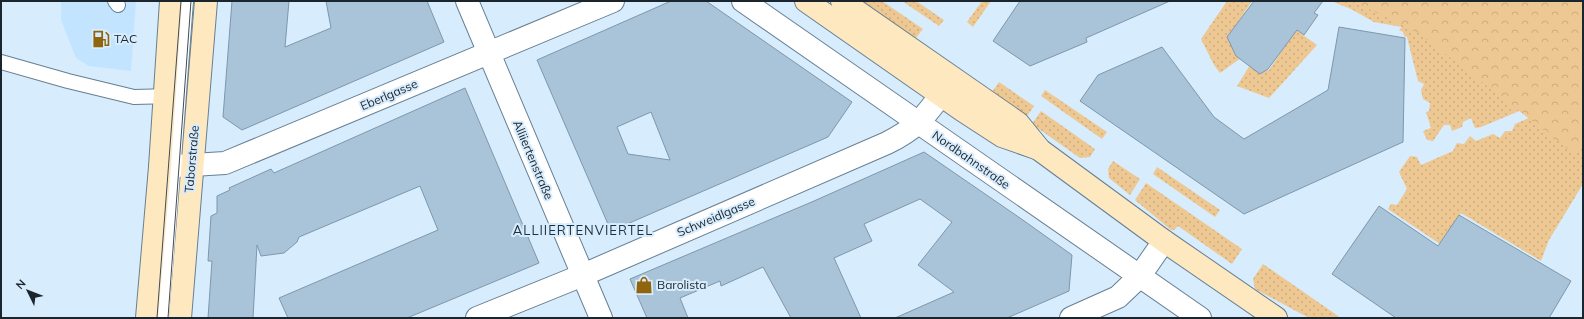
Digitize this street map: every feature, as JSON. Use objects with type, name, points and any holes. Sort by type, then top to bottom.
[{"type":"main road","name":"Taborstraße","points":[[147,318],[175,166],[180,95],[171,1]]},
{"type":"main road","name":"Taborstraße","points":[[180,318],[175,166],[180,95],[206,1]]},
{"type":"main road","points":[[806,1],[1002,136],[1040,150]]},
{"type":"main road","points":[[842,1],[1018,123],[1040,150],[1164,241],[1276,318]]},
{"type":"street","name":"Alliiertenstraße","points":[[466,1],[601,318]]},
{"type":"street","name":"Eberlgasse","points":[[175,166],[225,163],[613,1]]},
{"type":"street","name":"Nordbahnstraße","points":[[743,1],[1200,318]]},
{"type":"street","name":"Schweidlgasse","points":[[477,318],[582,275],[887,143],[907,133],[919,124],[941,95]]},
{"type":"street","points":[[1071,318],[1118,297],[1139,277],[1164,241]]},
{"type":"lane","name":"Taborstraße","points":[[180,95],[186,1]]},
{"type":"lane","points":[[1,62],[68,81],[134,97],[180,95]]},
{"type":"lane","name":"Taborstraße","points":[[162,318],[175,166]]},
{"type":"shaded area","name":"TAC","points":[[61,1],[136,1],[131,71],[89,66],[76,58],[61,20]]},
{"type":"green space","points":[[853,1],[882,1],[923,29],[913,42]]},
{"type":"green space","points":[[902,1],[916,1],[944,20],[939,26]]},
{"type":"green space","points":[[982,1],[991,1],[973,27],[967,22]]},
{"type":"green space","points":[[1227,1],[1252,1],[1228,37],[1241,58],[1220,73],[1214,65],[1201,39]]},
{"type":"green space","points":[[1331,1],[1416,1],[1529,107],[1481,127],[1475,128],[1471,118],[1463,122],[1462,127],[1452,131],[1450,125],[1444,125],[1433,141],[1427,140],[1423,131],[1431,128],[1426,112],[1429,111],[1430,103],[1423,99],[1421,90],[1424,84],[1418,81],[1407,37],[1404,36],[1403,32],[1399,30],[1402,27],[1374,22],[1351,9]]},
{"type":"green space","points":[[1352,1],[1583,1],[1583,143],[1576,155],[1417,32]]},
{"type":"green space","points":[[1296,30],[1317,45],[1269,98],[1237,86],[1250,65],[1260,71],[1269,70]]},
{"type":"green space","points":[[999,82],[1034,106],[1025,119],[990,95]]},
{"type":"green space","points":[[1045,90],[1107,132],[1102,139],[1041,96]]},
{"type":"green space","points":[[1583,94],[1583,184],[1549,240],[1541,261],[1461,213],[1440,244],[1388,209],[1391,204],[1397,205],[1407,189],[1399,172],[1410,156],[1417,157],[1421,165],[1453,151],[1457,143],[1464,144],[1470,136],[1476,141],[1493,134],[1500,138],[1505,131],[1512,131],[1515,124]]},
{"type":"green space","points":[[1041,111],[1095,149],[1090,157],[1080,158],[1032,124]]},
{"type":"green space","points":[[1113,161],[1140,179],[1130,195],[1109,178],[1108,169]]},
{"type":"green space","points":[[1157,167],[1220,210],[1215,217],[1153,174]]},
{"type":"green space","points":[[1146,183],[1242,249],[1232,264],[1178,226],[1174,230],[1171,230],[1135,200]]},
{"type":"green space","points":[[1263,264],[1341,318],[1309,318],[1255,289],[1253,279]]},
{"type":"building","points":[[232,1],[289,1],[285,47],[331,28],[326,1],[427,1],[444,42],[242,130],[223,117]]},
{"type":"building","points":[[671,1],[706,1],[852,102],[828,137],[611,231],[537,60]],"holes":[[[651,112],[670,160],[628,154],[617,127]]]},
{"type":"building","points":[[1020,1],[1170,1],[1086,38],[1087,42],[1030,66],[993,41]]},
{"type":"building","points":[[1254,1],[1323,1],[1314,13],[1318,15],[1304,35],[1297,30],[1268,69],[1260,74],[1236,56],[1227,37]]},
{"type":"building","points":[[1339,27],[1405,38],[1403,142],[1244,214],[1080,101],[1098,75],[1162,47],[1214,117],[1244,139],[1328,90]]},
{"type":"building","points":[[465,88],[539,263],[407,318],[288,318],[279,298],[438,230],[420,186],[299,237],[297,242],[284,253],[261,256],[257,245],[253,318],[208,318],[212,261],[208,261],[211,216],[217,213],[217,196],[230,190],[229,188],[271,169],[274,173]]},
{"type":"building","points":[[924,152],[1072,255],[1069,291],[1007,318],[895,318],[954,292],[918,265],[952,222],[920,199],[864,224],[872,241],[834,258],[861,318],[791,318],[763,267],[721,286],[720,281],[680,298],[688,318],[647,318],[630,279],[814,201]]},
{"type":"building","points":[[1379,206],[1438,246],[1459,215],[1571,281],[1549,318],[1396,318],[1332,274]]},
{"type":"tram line","points":[[157,318],[181,1]]},
{"type":"tram line","points":[[168,318],[191,1]]},
{"type":"place","name":"TAC","points":[[101,39]]},
{"type":"place","name":"Barolista","points":[[644,285]]},
{"type":"district","name":"ALLIIERTENVIERTEL","points":[[583,230]]}]
